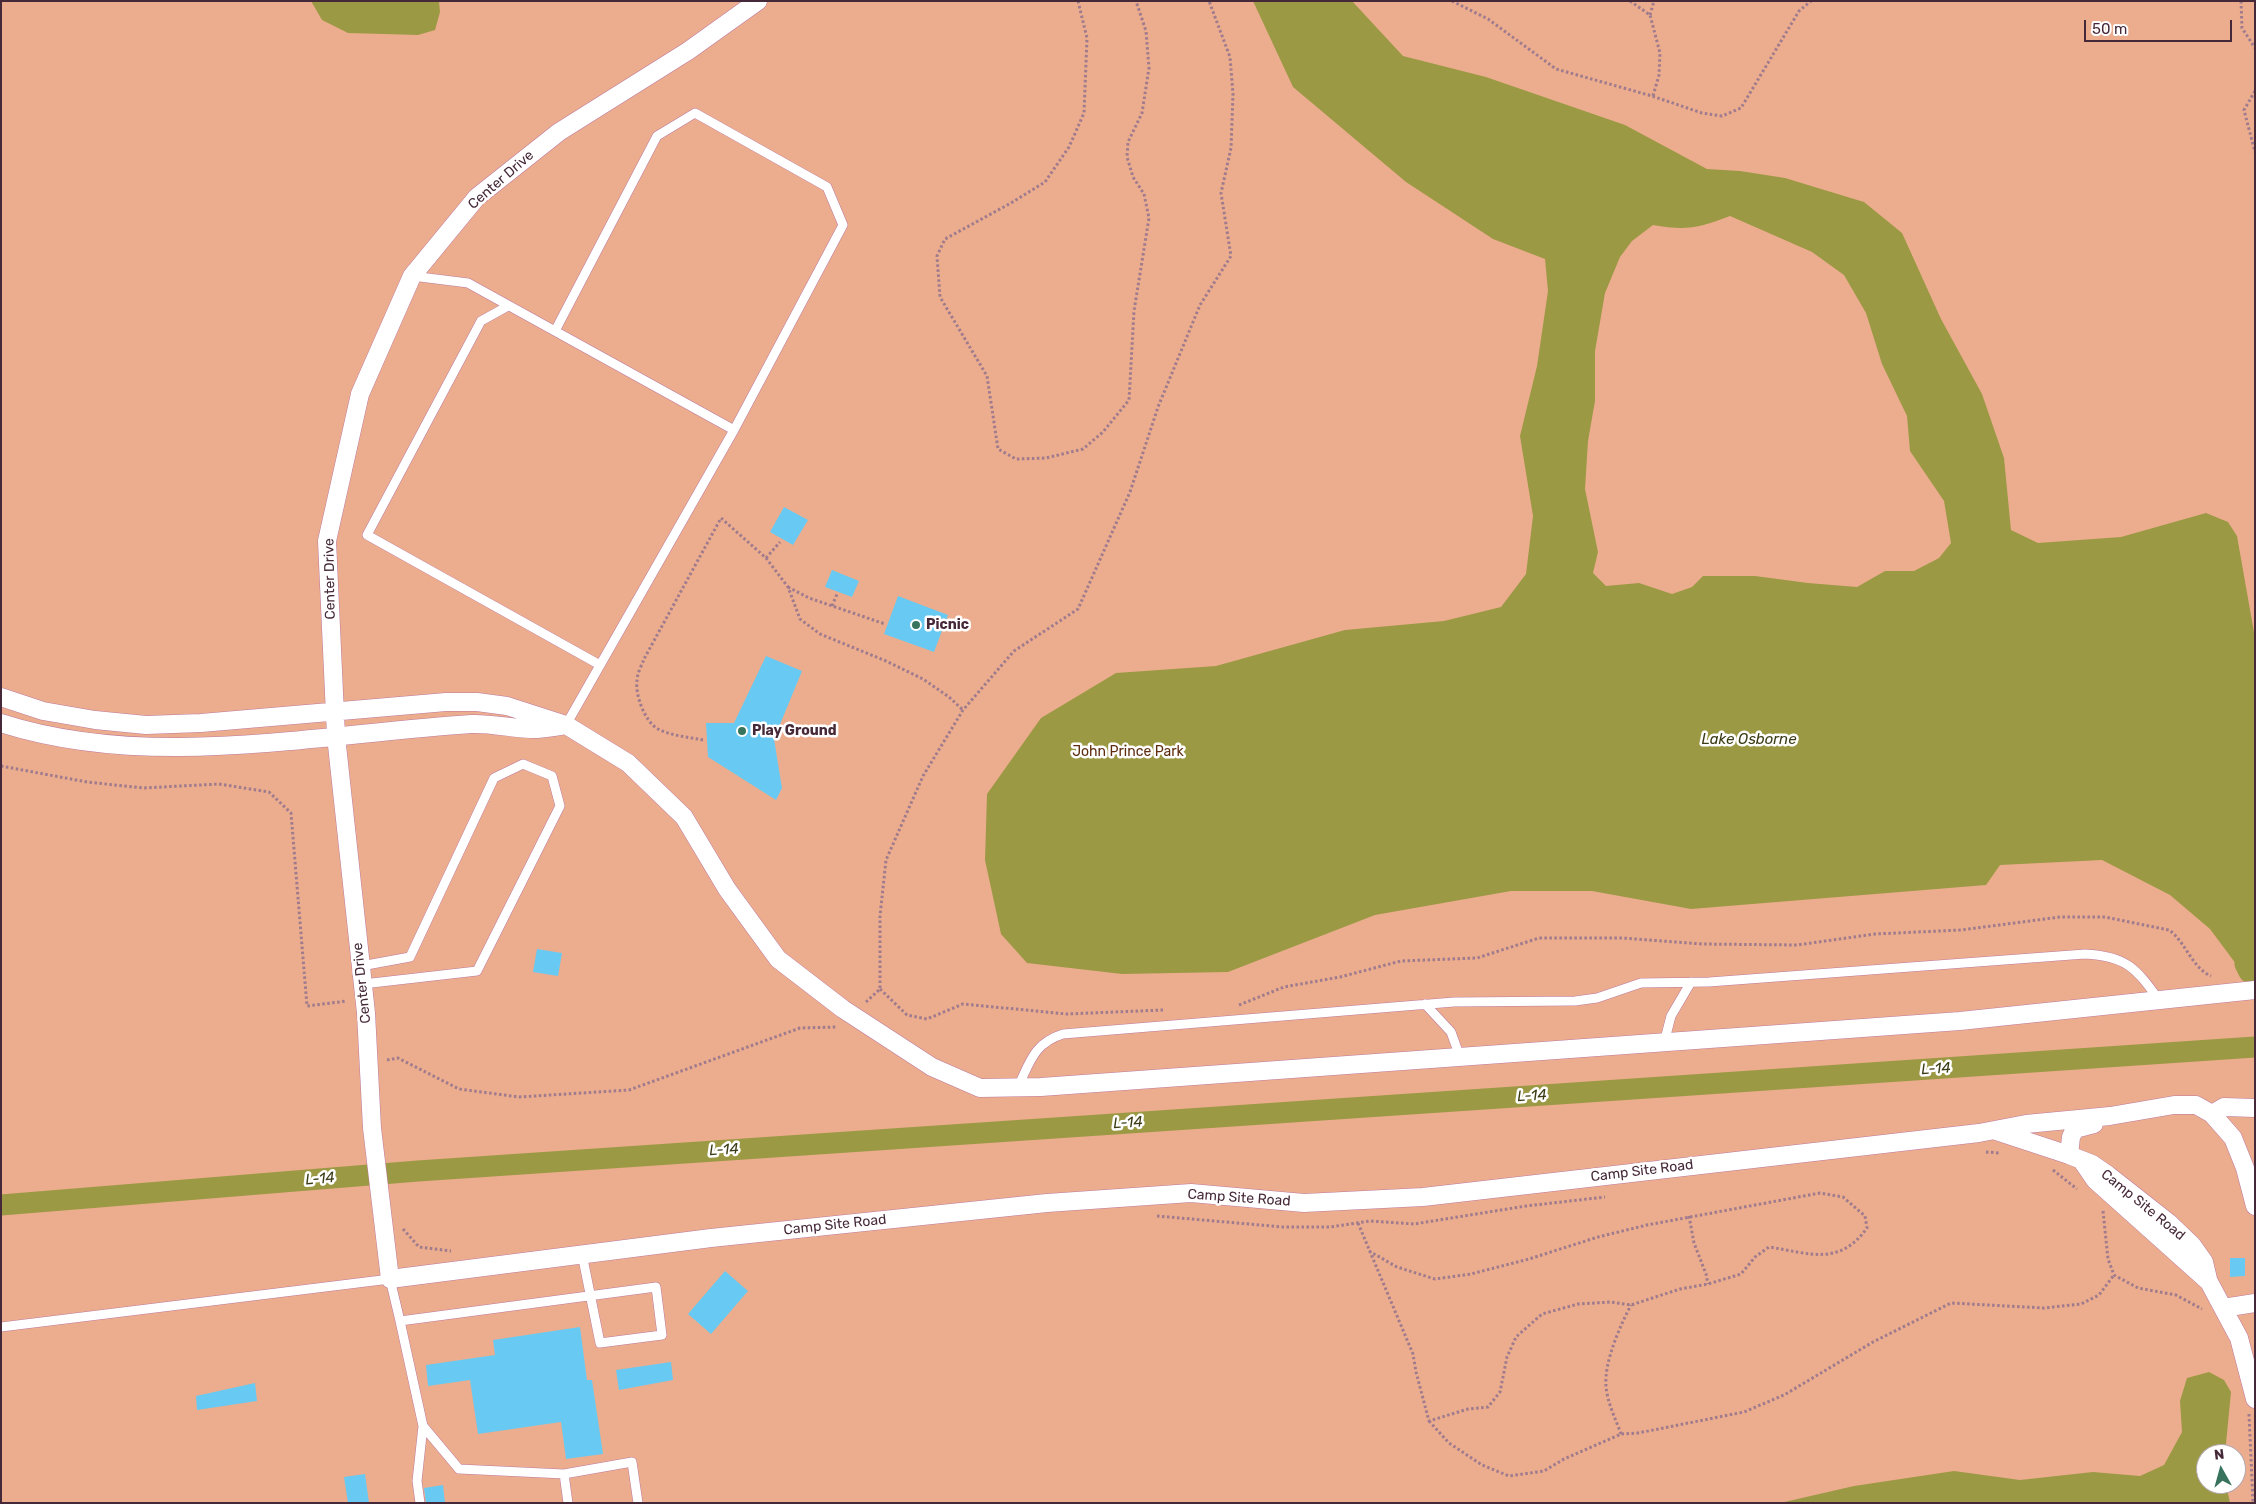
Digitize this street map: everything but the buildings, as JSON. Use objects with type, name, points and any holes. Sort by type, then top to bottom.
[{"type":"street","name":"Center Drive","points":[[390,1279],[372,1128],[364,992],[336,736],[327,541],[360,394],[412,276],[477,197],[551,138],[688,51],[758,1]]},
{"type":"street","points":[[1,698],[44,711],[95,720],[146,725],[201,723],[446,702],[477,702],[507,706],[566,725],[628,763],[684,816],[727,889],[778,959],[852,1014],[932,1067],[980,1088],[1460,1057],[1960,1021],[2255,990]]},
{"type":"street","points":[[1,723],[56,736],[104,744],[176,748],[473,724],[536,729],[566,725]]},
{"type":"street","points":[[1995,1131],[2026,1124],[2110,1116],[2174,1105],[2196,1105],[2212,1114],[2233,1138],[2245,1168],[2255,1206]]},
{"type":"street","points":[[2212,1114],[2224,1107],[2255,1108]]},
{"type":"street","points":[[2076,1158],[2071,1136],[2076,1129],[2108,1122],[2110,1116]]},
{"type":"street","name":"Camp Site Road","points":[[390,1279],[711,1238],[1067,1202],[1191,1193],[1304,1203],[1423,1197],[1995,1131],[2092,1164],[2169,1223],[2192,1245],[2204,1262],[2209,1282],[2239,1338],[2255,1399]]},
{"type":"street","points":[[2223,1308],[2255,1303]]},
{"type":"lane","points":[[555,331],[657,136],[695,113],[827,186],[843,224],[734,430],[566,725]]},
{"type":"lane","points":[[412,276],[468,283],[734,430]]},
{"type":"lane","points":[[508,306],[481,320],[367,535],[600,665]]},
{"type":"lane","points":[[361,966],[410,957],[494,778],[523,764],[552,776],[560,806],[477,972],[364,992]]},
{"type":"lane","points":[[1018,1087],[1035,1051],[1051,1038],[1063,1034],[1454,1002],[1575,1001],[1597,998],[1641,983],[1691,982],[2095,955],[2116,958],[2130,965],[2142,976],[2159,1001]]},
{"type":"lane","points":[[1664,1042],[1671,1016],[1691,982]]},
{"type":"lane","points":[[1425,1004],[1451,1032],[1460,1057]]},
{"type":"lane","points":[[400,1321],[590,1296],[656,1287],[662,1335],[600,1343],[590,1296],[582,1254]]},
{"type":"lane","points":[[1,1327],[390,1279],[423,1426],[417,1481],[420,1503]]},
{"type":"lane","points":[[423,1426],[459,1469],[564,1474],[632,1462],[638,1503]]},
{"type":"lane","points":[[564,1474],[568,1503]]},
{"type":"path","points":[[1078,1],[1087,38],[1086,88],[1084,113],[1069,147],[1045,182],[945,239],[936,256],[940,297],[987,376],[998,449],[1016,459],[1046,458],[1083,449],[1103,432],[1129,400],[1134,311],[1150,218],[1144,194],[1133,177],[1126,157],[1128,142],[1142,113],[1149,68],[1146,31],[1136,1]]},
{"type":"path","points":[[1165,1010],[1067,1014],[963,1004],[927,1019],[907,1015],[880,990],[880,916],[886,860],[923,776],[963,710],[1014,651],[1078,609],[1130,492],[1158,406],[1200,305],[1231,256],[1221,193],[1231,148],[1233,94],[1230,57],[1208,1]]},
{"type":"path","points":[[1452,1],[1488,19],[1556,69],[1702,112],[1722,116],[1741,108],[1799,11],[1811,1]]},
{"type":"path","points":[[1630,1],[1650,15]]},
{"type":"path","points":[[1652,96],[1659,75],[1660,53],[1650,15],[1654,1]]},
{"type":"path","points":[[2242,1],[2242,28],[2255,48]]},
{"type":"path","points":[[2255,91],[2244,110],[2255,152]]},
{"type":"path","points":[[703,740],[676,735],[655,727],[647,717],[640,700],[636,681],[674,602],[721,518],[766,558],[779,578],[788,587],[809,598],[885,624]]},
{"type":"path","points":[[766,558],[780,542]]},
{"type":"path","points":[[788,587],[790,597],[800,619],[820,634],[886,661],[923,679],[949,696],[963,710]]},
{"type":"path","points":[[832,606],[837,594]]},
{"type":"path","points":[[1,766],[87,782],[143,788],[219,784],[269,792],[291,813],[308,1006],[364,992]]},
{"type":"path","points":[[1234,1006],[1284,987],[1340,977],[1401,961],[1476,958],[1539,938],[1622,938],[1702,944],[1798,945],[1875,934],[1961,930],[2060,917],[2105,917],[2169,930],[2177,936],[2192,960],[2207,974],[2214,977]]},
{"type":"path","points":[[369,1061],[398,1058],[459,1089],[519,1097],[628,1090],[800,1028],[838,1027],[880,990]]},
{"type":"path","points":[[1369,1252],[1397,1267],[1435,1279],[1471,1274],[1598,1237],[1689,1216],[1820,1193],[1843,1197],[1864,1216],[1867,1228],[1857,1242],[1840,1251],[1818,1256],[1769,1247],[1755,1257],[1741,1274],[1708,1284],[1680,1289],[1631,1305],[1611,1302],[1578,1304],[1542,1314],[1516,1336],[1507,1357],[1500,1392],[1488,1407],[1468,1410],[1430,1422]]},
{"type":"path","points":[[1689,1216],[1694,1243],[1708,1284]]},
{"type":"path","points":[[1358,1223],[1382,1283],[1394,1304],[1414,1354],[1416,1372],[1430,1422],[1449,1442],[1482,1465],[1509,1476],[1544,1471],[1571,1456],[1621,1434],[1638,1433],[1744,1412],[1784,1395],[1873,1342],[1951,1303],[2044,1308],[2080,1304],[2099,1295],[2114,1275]]},
{"type":"path","points":[[1621,1434],[1606,1388],[1606,1373],[1623,1321],[1631,1305]]},
{"type":"green space","name":"John Prince Park","points":[[1,1],[2255,1],[2255,1503],[1,1503]]},
{"type":"water","points":[[311,1],[439,1],[440,12],[435,30],[418,35],[348,33],[322,20]]},
{"type":"water","name":"Lake Osborne","points":[[1253,1],[1352,1],[1403,56],[1486,77],[1625,125],[1707,169],[1740,171],[1785,178],[1864,202],[1902,233],[1941,319],[1982,394],[2004,458],[2011,530],[2038,543],[2121,537],[2206,513],[2228,522],[2237,536],[2255,638],[2255,964],[2236,964],[2210,929],[2170,895],[2102,860],[2000,865],[1986,885],[1691,909],[1592,891],[1511,891],[1375,915],[1228,972],[1122,974],[1027,963],[1001,934],[985,860],[987,794],[1041,718],[1116,673],[1216,666],[1345,630],[1444,621],[1501,607],[1526,574],[1533,516],[1520,436],[1537,366],[1548,291],[1545,259],[1493,239],[1406,182],[1293,87]],"holes":[[[1730,216],[1812,252],[1844,275],[1866,313],[1882,364],[1907,416],[1910,451],[1944,501],[1951,543],[1939,558],[1914,571],[1885,571],[1857,587],[1755,576],[1703,576],[1692,587],[1672,594],[1639,583],[1606,586],[1593,573],[1598,552],[1585,489],[1588,441],[1595,401],[1595,351],[1605,293],[1620,257],[1632,241],[1653,225],[1684,228],[1710,223]]]},
{"type":"water","points":[[2209,1372],[2224,1380],[2231,1392],[2226,1444],[2196,1444],[2196,1494],[2228,1494],[2230,1503],[1780,1503],[1854,1486],[1954,1471],[2020,1480],[2093,1472],[2140,1476],[2164,1465],[2182,1432],[2180,1401],[2187,1378]]},
{"type":"waterway","points":[[2245,964],[2249,972]]},
{"type":"waterway","name":"L-14","points":[[1,1205],[418,1171],[2255,1047]]},
{"type":"place","name":"Picnic","points":[[916,625]]},
{"type":"place","name":"Play Ground","points":[[742,731]]}]
